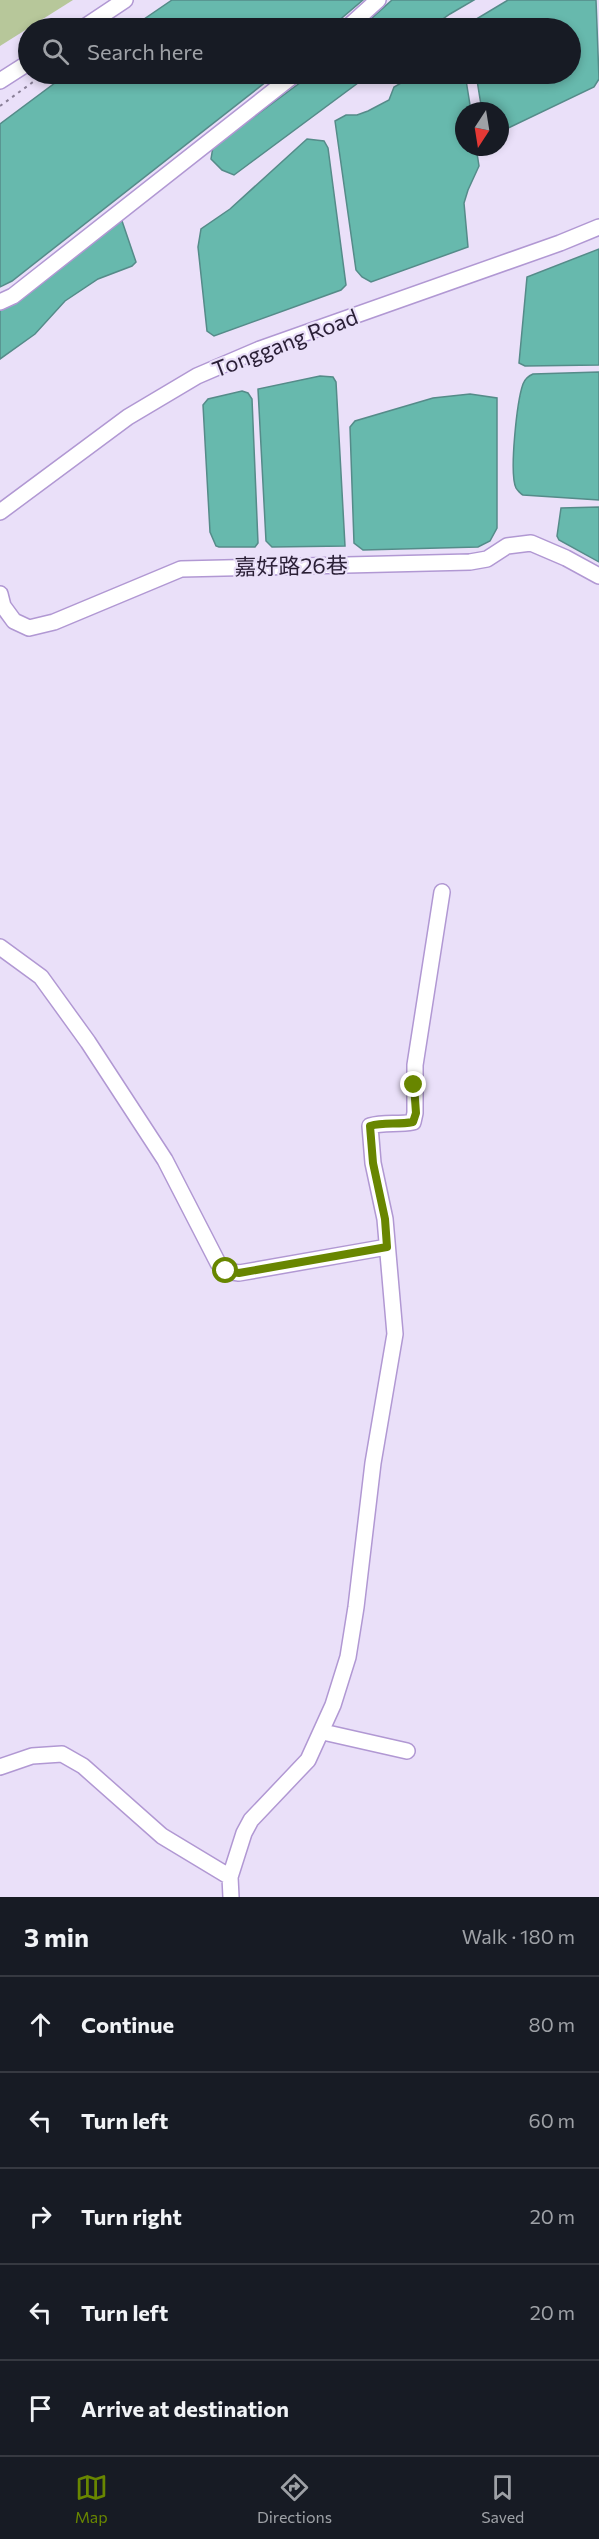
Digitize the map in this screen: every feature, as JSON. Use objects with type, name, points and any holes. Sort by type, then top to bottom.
[{"type":"street","points":[[98,18],[125,0]]},
{"type":"street","points":[[358,18],[378,0]]},
{"type":"street","points":[[0,81],[18,69]]},
{"type":"street","points":[[0,302],[13,296],[281,84]]},
{"type":"street","name":"Tonggang Road","points":[[0,513],[128,417],[197,376],[260,349],[560,243],[599,227]]},
{"type":"street","name":"嘉好路26巷","points":[[0,594],[3,606],[14,621],[29,628],[54,622],[181,569],[470,562],[487,559],[507,546],[531,543],[599,576]]},
{"type":"street","points":[[231,1897],[230,1877],[244,1833],[251,1820],[308,1760],[323,1732],[348,1657],[372,1474],[395,1334],[385,1219],[373,1163],[370,1126],[379,1123],[401,1125],[413,1122],[416,1113],[415,1065],[442,892]]},
{"type":"street","points":[[0,947],[41,977],[88,1042],[165,1160],[218,1263],[226,1271],[239,1273],[387,1247]]},
{"type":"street","points":[[323,1732],[407,1751]]},
{"type":"street","points":[[0,1767],[32,1756],[62,1754],[83,1766],[162,1836],[230,1877]]},
{"type":"path","points":[[0,106],[30,84]]},
{"type":"shaded area","points":[[0,0],[73,0],[44,18],[18,18],[18,35],[0,46]]},
{"type":"shaded area","points":[[172,0],[363,0],[342,18],[146,18]]},
{"type":"shaded area","points":[[392,0],[474,0],[444,18],[372,18]]},
{"type":"shaded area","points":[[508,0],[596,0],[599,79],[594,87],[509,128],[509,102],[481,102],[478,84],[581,84],[581,18],[478,18]]},
{"type":"shaded area","points":[[54,84],[263,84],[12,281],[0,287],[0,124]]},
{"type":"shaded area","points":[[298,84],[357,84],[234,175],[222,170],[211,159],[213,147]]},
{"type":"shaded area","points":[[399,84],[467,84],[470,102],[455,102],[455,156],[477,156],[479,166],[464,203],[468,247],[371,282],[356,270],[335,121],[346,115],[357,115],[368,111],[389,100],[394,87]]},
{"type":"shaded area","points":[[307,139],[324,141],[328,148],[346,285],[341,290],[214,336],[207,331],[198,247],[201,229],[230,209]]},
{"type":"shaded area","points":[[121,218],[136,262],[132,266],[98,279],[65,301],[35,334],[0,359],[0,308]]},
{"type":"shaded area","points":[[599,249],[599,365],[525,366],[519,363],[527,277]]},
{"type":"shaded area","points":[[599,372],[599,500],[522,494],[516,488],[513,468],[518,405],[523,384],[533,374]]},
{"type":"shaded area","points":[[320,376],[333,377],[336,382],[345,546],[272,547],[266,541],[258,389]]},
{"type":"shaded area","points":[[242,391],[248,393],[252,399],[258,543],[255,547],[219,547],[216,546],[210,532],[203,405],[208,399]]},
{"type":"shaded area","points":[[470,394],[497,398],[497,528],[490,541],[478,547],[363,550],[354,543],[350,427],[355,421],[433,398]]},
{"type":"shaded area","points":[[599,507],[599,562],[559,540],[557,536],[561,508]]},
{"type":"route","points":[[226,1271],[239,1273],[387,1247],[385,1219],[369,1136],[370,1126],[379,1123],[401,1125],[413,1122],[416,1113],[414,1085]]}]
